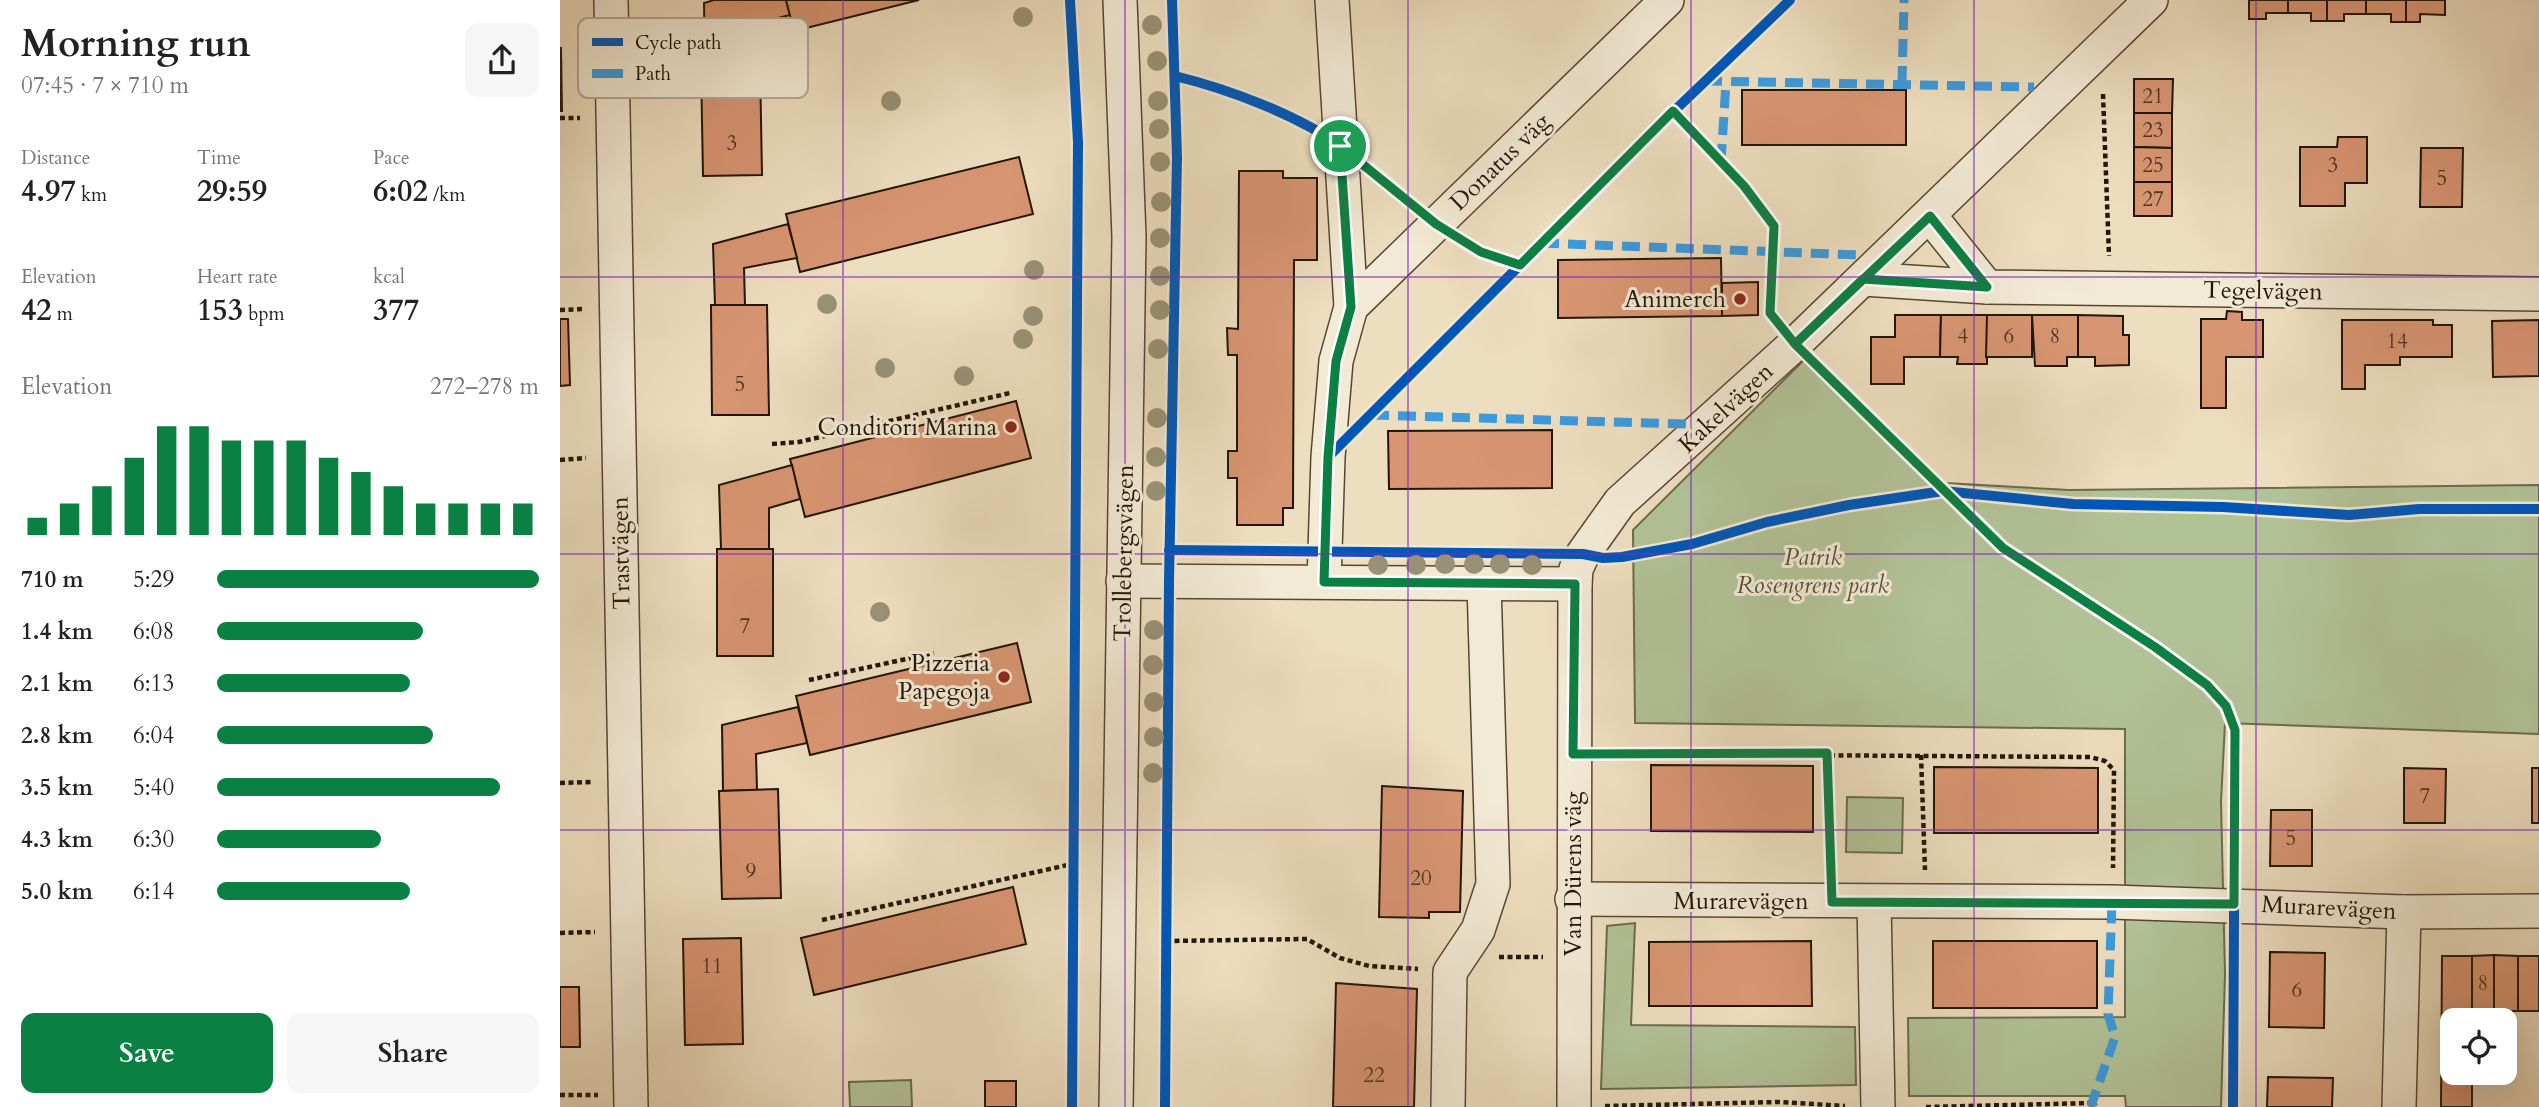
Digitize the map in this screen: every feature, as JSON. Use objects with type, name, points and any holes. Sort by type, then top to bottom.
[{"type":"street","name":"Trastvägen","points":[[611,0],[611,18]]},
{"type":"street","name":"Trollebergsvägen","points":[[1116,1107],[1129,237],[1120,0]]},
{"type":"street","points":[[1324,582],[1328,457],[1336,361],[1351,307],[1332,0]]},
{"type":"street","name":"Donatus väg","points":[[1351,307],[1667,0]]},
{"type":"street","name":"Kakelvägen","points":[[1575,592],[1576,569],[1583,554],[1620,502],[1671,459],[1930,216],[2151,0]]},
{"type":"street","name":"Trastvägen","points":[[613,98],[631,1107]]},
{"type":"street","points":[[1930,216],[1987,287]]},
{"type":"street","name":"Tegelvägen","points":[[1863,279],[1987,287],[2539,294]]},
{"type":"street","points":[[1123,581],[1484,584],[1575,592]]},
{"type":"street","points":[[1448,1107],[1455,965],[1478,930],[1493,884],[1484,584]]},
{"type":"street","name":"Van Dürens väg","points":[[1574,1107],[1572,900],[1575,592]]},
{"type":"street","name":"Murarevägen","points":[[1572,900],[2112,902],[2403,912],[2539,911]]},
{"type":"street","points":[[1874,902],[1878,1107]]},
{"type":"street","points":[[2399,1107],[2403,912]]},
{"type":"path","points":[[2101,49],[2110,289]]},
{"type":"path","points":[[772,444],[799,442],[1010,393]]},
{"type":"path","points":[[809,680],[934,653]]},
{"type":"path","points":[[1573,754],[1827,753],[2090,757],[2105,761],[2114,770],[2112,902]]},
{"type":"path","points":[[1827,753],[1832,902]]},
{"type":"path","points":[[1921,755],[1926,902]]},
{"type":"path","points":[[822,920],[1072,864]]},
{"type":"path","points":[[1166,941],[1307,939],[1340,958],[1369,966],[1455,965],[1552,957]]},
{"type":"path","points":[[1592,1106],[1779,1102],[1847,1106]]},
{"type":"path","points":[[1926,1107],[2092,1103]]},
{"type":"green space","name":"Patrik Rosengrens park","points":[[1811,353],[1945,483],[2069,490],[2539,485],[2539,734],[2225,723],[2221,802],[2225,974],[2221,1107],[2126,1107],[2125,1096],[1909,1096],[1908,1018],[2125,1017],[2125,729],[1635,723],[1633,530]]},
{"type":"green space","points":[[1847,797],[1903,798],[1902,853],[1846,852]]},
{"type":"green space","points":[[1635,923],[1631,1025],[1855,1027],[1856,1085],[1601,1089],[1607,926]]},
{"type":"green space","points":[[911,1080],[912,1107],[850,1107],[849,1082]]},
{"type":"building","points":[[714,0],[786,0],[790,15],[778,18],[704,18],[704,3]]},
{"type":"building","points":[[786,0],[919,0],[808,28],[808,18],[791,18]]},
{"type":"building","points":[[2249,0],[2288,0],[2288,13],[2266,13],[2266,19],[2249,19]]},
{"type":"building","points":[[2288,0],[2327,0],[2327,21],[2311,21],[2311,13],[2288,13]]},
{"type":"building","points":[[2327,0],[2366,0],[2366,14],[2344,14],[2344,21],[2327,21]]},
{"type":"building","points":[[2366,0],[2406,0],[2406,22],[2391,22],[2391,14],[2366,14]]},
{"type":"building","points":[[2406,0],[2445,0],[2445,15],[2420,14],[2420,22],[2406,22]]},
{"type":"building","points":[[561,48],[562,111],[560,111]]},
{"type":"building","points":[[2134,79],[2173,79],[2172,113],[2134,113]]},
{"type":"building","points":[[1742,90],[1906,90],[1906,145],[1742,145]]},
{"type":"building","points":[[702,98],[761,98],[762,175],[703,176]]},
{"type":"building","points":[[2134,113],[2172,113],[2172,148],[2134,147]]},
{"type":"building","points":[[2338,137],[2367,137],[2367,183],[2345,183],[2345,206],[2300,206],[2300,147],[2337,147]]},
{"type":"building","points":[[2134,147],[2172,148],[2172,182],[2134,182]]},
{"type":"building","points":[[2421,148],[2463,148],[2462,207],[2420,207]]},
{"type":"building","points":[[1019,157],[1033,214],[800,272],[786,214]]},
{"type":"building","points":[[1239,171],[1283,171],[1283,178],[1317,178],[1317,260],[1294,260],[1293,508],[1283,508],[1283,525],[1237,525],[1237,478],[1228,478],[1228,451],[1237,451],[1237,355],[1228,355],[1227,328],[1238,329]]},
{"type":"building","points":[[2134,182],[2172,182],[2172,216],[2134,216]]},
{"type":"building","points":[[788,224],[797,258],[744,268],[745,305],[715,305],[713,244]]},
{"type":"building","points":[[1721,258],[1722,316],[1558,318],[1558,260]]},
{"type":"building","name":"Animerch","points":[[1758,282],[1758,315],[1722,316],[1722,283]]},
{"type":"building","points":[[711,305],[767,305],[769,415],[712,415]]},
{"type":"building","points":[[2227,311],[2242,312],[2242,320],[2263,320],[2263,357],[2226,357],[2226,408],[2201,408],[2201,319],[2226,319]]},
{"type":"building","points":[[1895,315],[1941,315],[1940,357],[1904,357],[1904,384],[1871,384],[1871,337],[1895,337]]},
{"type":"building","points":[[1941,315],[1987,315],[1987,364],[1957,364],[1958,357],[1940,357]]},
{"type":"building","points":[[1987,315],[2032,315],[2032,357],[1986,357]]},
{"type":"building","points":[[2032,315],[2078,315],[2078,357],[2067,357],[2067,366],[2035,366]]},
{"type":"building","points":[[2078,315],[2123,316],[2123,335],[2129,335],[2129,365],[2095,366],[2095,357],[2078,357]]},
{"type":"building","points":[[560,319],[568,319],[570,385],[560,386]]},
{"type":"building","points":[[2342,320],[2433,320],[2433,325],[2452,325],[2452,357],[2400,357],[2400,365],[2365,365],[2365,389],[2342,389]]},
{"type":"building","points":[[2539,320],[2539,376],[2493,377],[2492,321]]},
{"type":"building","points":[[1016,401],[1031,458],[805,517],[790,459]]},
{"type":"building","points":[[1552,430],[1552,488],[1389,489],[1388,431]]},
{"type":"building","points":[[792,465],[800,499],[769,508],[769,549],[721,549],[719,485]]},
{"type":"building","points":[[717,549],[773,549],[773,656],[717,656]]},
{"type":"building","points":[[1017,643],[1031,702],[810,755],[796,696]]},
{"type":"building","points":[[798,707],[807,743],[756,754],[757,790],[723,791],[722,725]]},
{"type":"building","points":[[1651,765],[1813,766],[1813,832],[1651,831]]},
{"type":"building","points":[[1934,767],[2098,768],[2098,833],[1934,833]]},
{"type":"building","points":[[2404,768],[2446,769],[2445,823],[2404,823]]},
{"type":"building","points":[[2532,768],[2539,768],[2539,823],[2532,823]]},
{"type":"building","points":[[1382,786],[1463,791],[1460,912],[1429,912],[1429,918],[1379,917]]},
{"type":"building","points":[[778,789],[781,898],[722,899],[719,791]]},
{"type":"building","points":[[2271,810],[2312,810],[2312,866],[2270,866]]},
{"type":"building","points":[[1013,887],[1026,944],[814,995],[801,938]]},
{"type":"building","points":[[741,938],[743,1044],[685,1045],[683,939]]},
{"type":"building","points":[[1811,941],[1812,1006],[1649,1006],[1649,942]]},
{"type":"building","points":[[1933,941],[2097,941],[2097,1008],[1933,1008]]},
{"type":"building","points":[[2270,952],[2325,953],[2324,1028],[2269,1027]]},
{"type":"building","points":[[2494,955],[2494,1008],[2472,1008],[2472,956]]},
{"type":"building","points":[[2494,955],[2518,956],[2518,1011],[2517,1008],[2494,1008]]},
{"type":"building","points":[[2442,956],[2472,956],[2472,1008],[2442,1008]]},
{"type":"building","points":[[2518,956],[2539,956],[2539,1011],[2518,1011]]},
{"type":"building","points":[[1336,983],[1417,989],[1414,1107],[1333,1107]]},
{"type":"building","points":[[560,987],[579,987],[580,1047],[560,1047]]},
{"type":"building","points":[[2268,1077],[2333,1078],[2332,1107],[2267,1107]]},
{"type":"building","points":[[985,1081],[1016,1081],[1016,1107],[985,1107]]},
{"type":"building","points":[[2441,1085],[2472,1085],[2472,1107],[2441,1107]]},
{"type":"marked path","points":[[1902,84],[1904,0]]},
{"type":"marked path","points":[[1704,81],[2034,87]]},
{"type":"marked path","points":[[1721,162],[1726,82]]},
{"type":"marked path","points":[[1541,243],[1860,255]]},
{"type":"marked path","points":[[1371,415],[1687,424]]},
{"type":"marked path","points":[[2094,1107],[2092,1103],[2115,1037],[2108,1014],[2112,902]]},
{"type":"cycle path","points":[[1070,0],[1078,142],[1072,1107]]},
{"type":"cycle path","points":[[1165,1107],[1169,581],[1177,157],[1172,0]]},
{"type":"cycle path","points":[[1328,457],[1673,112],[1790,0]]},
{"type":"cycle path","points":[[1175,76],[1240,96],[1305,124],[1342,147],[1460,240],[1484,253],[1520,265]]},
{"type":"cycle path","points":[[1673,112],[1744,186],[1774,226],[1770,313],[1782,330],[2003,548],[2155,647],[2208,686],[2226,706],[2235,730],[2233,1107]]},
{"type":"cycle path","points":[[1169,550],[1583,554],[1603,558],[1622,557],[1692,544],[1767,522],[1849,505],[1943,491],[2073,504],[2223,507],[2349,515],[2419,509],[2539,509]]},
{"type":"place","name":"Animerch","points":[[1740,299]]},
{"type":"place","name":"Conditori Marina","points":[[1011,427]]},
{"type":"place","name":"Pizzeria Papegoja","points":[[1004,677]]},
{"type":"route","points":[[1340,146],[1351,307],[1336,361],[1328,457],[1324,582],[1575,584],[1573,754],[1827,753],[1832,902],[2234,904],[2235,730],[2226,706],[2207,685],[2155,647],[2003,548],[1943,491],[1879,422],[1795,344],[1863,279],[1987,287],[1930,216],[1795,344],[1770,313],[1774,226],[1744,186],[1673,111],[1520,265],[1481,252],[1436,224],[1340,146]]}]
